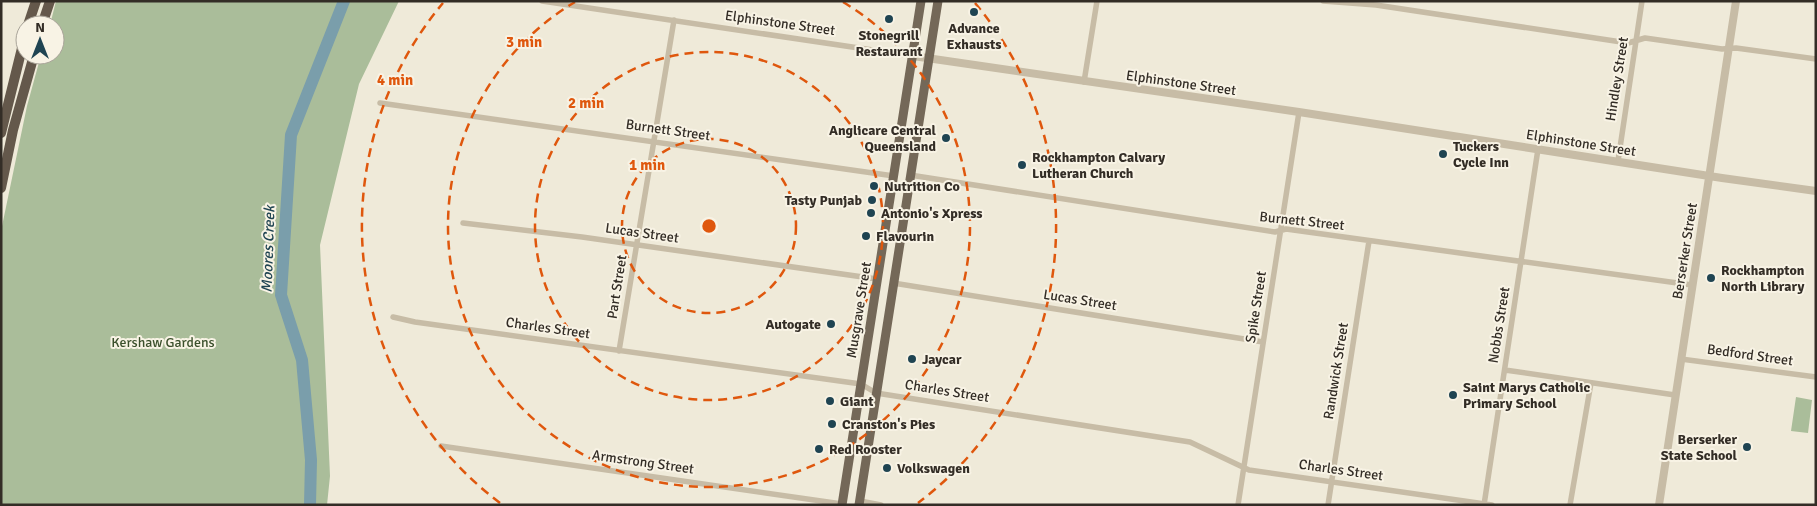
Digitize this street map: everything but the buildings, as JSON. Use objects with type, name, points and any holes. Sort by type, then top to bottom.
[{"type":"highway","points":[[31,15],[36,1]]},
{"type":"highway","points":[[45,15],[50,1]]},
{"type":"highway","points":[[1,133],[18,65]]},
{"type":"highway","points":[[1,188],[13,130],[31,65]]},
{"type":"main road","name":"Musgrave Street","points":[[842,504],[922,1]]},
{"type":"main road","points":[[859,503],[938,1]]},
{"type":"street","name":"Elphinstone Street","points":[[542,1],[1084,82],[1299,112],[1816,191]]},
{"type":"street","points":[[1084,82],[1097,1]]},
{"type":"street","points":[[1323,1],[1376,5],[1628,43],[1645,38],[1816,59]]},
{"type":"street","name":"Hindley Street","points":[[1618,161],[1642,1]]},
{"type":"street","name":"Berserker Street","points":[[1658,505],[1736,1]]},
{"type":"street","name":"Part Street","points":[[619,351],[674,20]]},
{"type":"street","name":"Burnett Street","points":[[380,103],[894,176]]},
{"type":"street","name":"Spike Street","points":[[1238,505],[1299,112]]},
{"type":"street","name":"Nobbs Street","points":[[1484,504],[1538,149]]},
{"type":"street","name":"Burnett Street","points":[[910,175],[1275,232],[1286,229],[1692,285]]},
{"type":"street","name":"Lucas Street","points":[[462,223],[877,279]]},
{"type":"street","name":"Randwick Street","points":[[1328,505],[1369,241]]},
{"type":"street","name":"Lucas Street","points":[[893,283],[1263,342]]},
{"type":"street","name":"Charles Street","points":[[393,317],[619,351],[861,384],[876,393],[1190,442],[1249,470],[1492,505]]},
{"type":"street","name":"Bedford Street","points":[[1681,359],[1816,377]]},
{"type":"street","points":[[1505,370],[1675,394]]},
{"type":"street","points":[[1570,505],[1591,382]]},
{"type":"street","name":"Armstrong Street","points":[[441,446],[842,504]]},
{"type":"street","points":[[859,503],[881,505]]},
{"type":"green space","name":"Kershaw Gardens","points":[[56,1],[399,1],[359,84],[320,245],[330,476],[327,505],[1,505],[1,231],[27,106],[38,65],[65,65],[65,15],[52,15]]},
{"type":"green space","points":[[1796,397],[1812,400],[1808,433],[1791,431]]},
{"type":"waterway","name":"Moores Creek","points":[[310,505],[311,460],[302,360],[281,295],[291,135],[344,1]]},
{"type":"place","name":"Advance Exhausts","points":[[974,12]]},
{"type":"place","name":"Stonegrill Restaurant","points":[[889,19]]},
{"type":"place","name":"Anglicare Central Queensland","points":[[946,138]]},
{"type":"place","name":"Tuckers Cycle Inn","points":[[1443,154]]},
{"type":"place","name":"Rockhampton Calvary Lutheran Church","points":[[1022,165]]},
{"type":"place","name":"Nutrition Co","points":[[874,186]]},
{"type":"place","name":"Tasty Punjab","points":[[872,200]]},
{"type":"place","name":"Antonio's Xpress","points":[[871,213]]},
{"type":"place","name":"Flavourin","points":[[866,236]]},
{"type":"place","name":"Rockhampton North Library","points":[[1711,278]]},
{"type":"place","name":"Autogate","points":[[831,324]]},
{"type":"place","name":"Jaycar","points":[[912,359]]},
{"type":"place","name":"Saint Marys Catholic Primary School","points":[[1453,395]]},
{"type":"place","name":"Giant","points":[[830,401]]},
{"type":"place","name":"Cranston's Pies","points":[[832,424]]},
{"type":"place","name":"Berserker State School","points":[[1747,447]]},
{"type":"place","name":"Red Rooster","points":[[819,449]]},
{"type":"place","name":"Volkswagen","points":[[887,468]]}]
